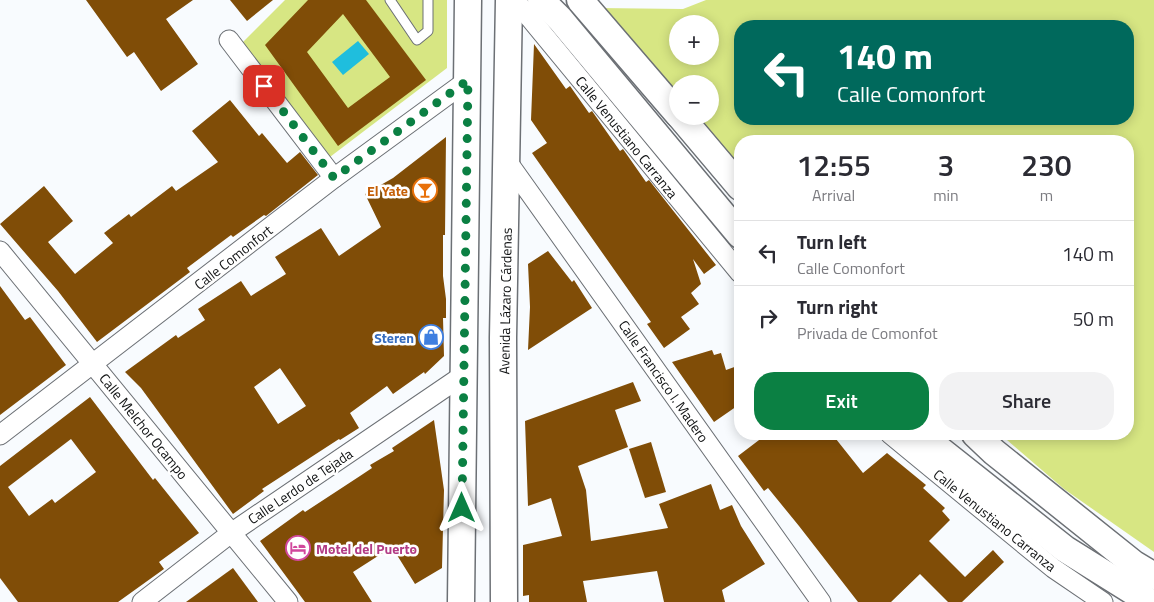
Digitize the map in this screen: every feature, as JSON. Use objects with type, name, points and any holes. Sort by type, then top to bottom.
[{"type":"main road","points":[[461,602],[462,376],[468,0]]},
{"type":"main road","name":"Avenida Lázaro Cárdenas","points":[[504,602],[503,338],[509,0]]},
{"type":"main road","points":[[541,0],[572,8],[669,105]]},
{"type":"main road","points":[[572,8],[734,226]]},
{"type":"main road","points":[[687,125],[734,180]]},
{"type":"main road","points":[[464,338],[503,338]]},
{"type":"main road","points":[[929,440],[1065,549],[1150,602]]},
{"type":"main road","points":[[981,440],[1118,551],[1154,576]]},
{"type":"street","name":"Calle Venustiano Carranza","points":[[516,0],[734,266]]},
{"type":"street","points":[[229,40],[334,178]]},
{"type":"street","name":"Calle Comonfort","points":[[0,435],[334,178],[468,80]]},
{"type":"street","name":"Calle Francisco I. Madero","points":[[507,161],[821,602]]},
{"type":"street","name":"Calle Melchor Ocampo","points":[[0,251],[288,602]]},
{"type":"street","name":"Calle Lerdo de Tejada","points":[[142,602],[231,533],[462,376]]},
{"type":"street","name":"Calle Venustiano Carranza","points":[[897,440],[1053,568],[1104,602]]},
{"type":"lane","points":[[390,0],[417,40],[428,31],[428,0]]},
{"type":"green space","points":[[285,0],[447,0],[447,68],[326,160],[240,45]]},
{"type":"green space","points":[[706,0],[1154,0],[1154,552],[1064,489],[1007,440],[1134,440],[1134,135],[734,135],[734,161],[702,125],[719,125],[719,75],[669,75],[669,88],[599,8],[683,9]]},
{"type":"water","points":[[358,41],[369,54],[343,75],[332,62]]},
{"type":"building","points":[[86,0],[193,0],[166,19],[198,64],[161,91],[134,52],[127,57]]},
{"type":"building","points":[[230,0],[273,0],[247,21]]},
{"type":"building","points":[[308,0],[366,0],[426,80],[338,146],[265,45]],"holes":[[[343,14],[390,77],[348,108],[307,52]]]},
{"type":"building","points":[[534,44],[566,89],[570,86],[589,113],[592,111],[620,151],[623,149],[646,182],[649,180],[716,265],[704,274],[693,259],[701,284],[691,293],[699,304],[681,317],[690,329],[664,348],[647,324],[651,322],[532,153],[547,143],[531,120]]},
{"type":"building","points":[[230,100],[259,136],[262,133],[287,163],[300,152],[318,175],[266,216],[264,215],[233,237],[231,235],[187,268],[190,272],[97,342],[58,291],[0,224],[44,186],[73,221],[48,242],[75,274],[113,243],[104,233],[129,214],[131,217],[172,186],[176,191],[218,162],[192,131]]},
{"type":"building","points":[[446,137],[445,235],[443,235],[443,276],[446,299],[446,318],[443,318],[444,356],[425,374],[424,372],[393,394],[387,386],[350,413],[359,428],[262,489],[264,491],[233,514],[141,388],[125,372],[176,335],[178,338],[205,320],[198,309],[241,281],[251,296],[286,274],[275,257],[321,228],[339,256],[381,227],[365,194],[393,178]],"holes":[[[280,368],[306,406],[278,424],[254,387]]]},
{"type":"building","points":[[548,251],[572,282],[574,280],[592,308],[528,350],[530,307],[528,264]]},
{"type":"building","points":[[0,286],[25,320],[30,317],[66,365],[0,415]]},
{"type":"building","points":[[712,350],[714,355],[721,353],[726,370],[734,367],[734,408],[714,422],[672,362]]},
{"type":"building","points":[[633,382],[641,401],[615,410],[628,447],[578,466],[586,490],[591,541],[668,528],[659,504],[711,484],[720,510],[732,505],[741,526],[765,564],[722,590],[725,602],[664,602],[657,571],[583,581],[587,602],[529,602],[529,595],[523,596],[523,545],[562,536],[551,498],[528,506],[525,421]]},
{"type":"building","points":[[90,397],[153,480],[155,478],[199,533],[159,562],[164,569],[118,602],[18,602],[0,578],[0,466]],"holes":[[[71,439],[96,472],[55,503],[52,499],[29,516],[8,487]]]},
{"type":"building","points":[[434,420],[444,490],[442,568],[415,584],[392,547],[353,572],[372,602],[305,602],[260,541],[303,510],[305,512],[372,468],[370,465],[394,451],[392,448]]},
{"type":"building","points":[[759,440],[837,440],[863,473],[887,453],[926,485],[923,488],[945,508],[942,511],[950,520],[929,541],[965,577],[993,550],[1004,562],[962,602],[948,602],[920,574],[891,602],[858,602],[768,488],[764,491],[738,456]]},
{"type":"building","points":[[651,442],[666,492],[645,498],[629,449]]},
{"type":"building","points":[[233,568],[258,602],[186,602]]},
{"type":"place","name":"El Yate","points":[[425,190]]},
{"type":"place","name":"Steren","points":[[431,337]]},
{"type":"place","name":"Motel del Puerto","points":[[298,548]]},
{"type":"route","points":[[264,86],[334,178],[468,80],[462,376],[462,508]]}]
